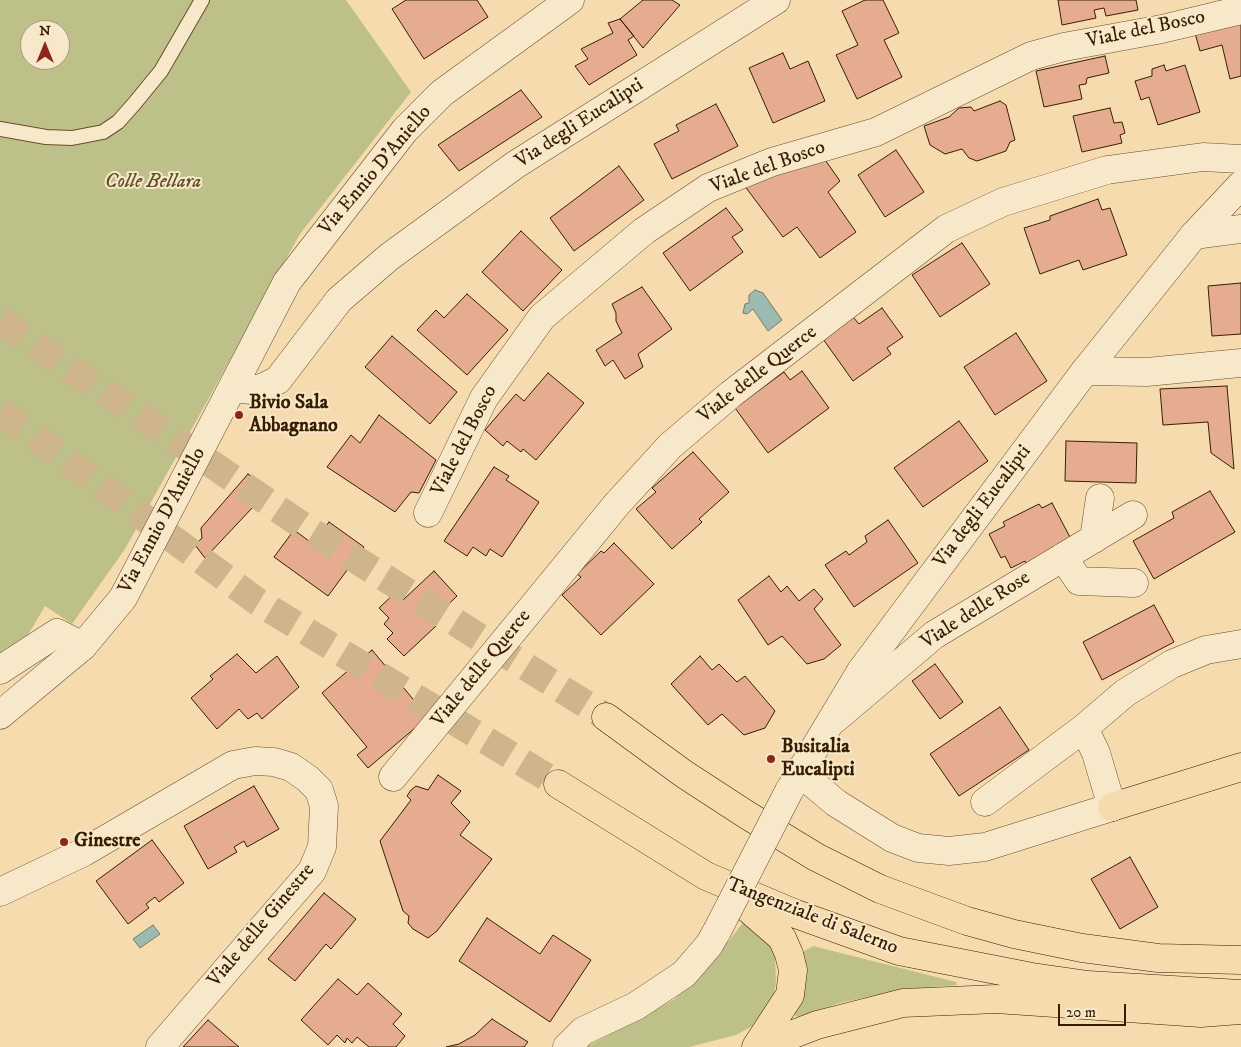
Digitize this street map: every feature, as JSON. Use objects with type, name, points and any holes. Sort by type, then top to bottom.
[{"type":"highway","points":[[606,717],[684,774],[747,815],[816,857],[880,890],[967,921],[1014,934],[1082,948],[1158,958],[1241,960]]},
{"type":"highway","points":[[1112,806],[1241,767]]},
{"type":"highway","name":"Tangenziale di Salerno","points":[[558,784],[706,876],[796,914],[899,951],[1032,977],[1088,985],[1187,993],[1241,994]]},
{"type":"highway","points":[[706,876],[754,912],[782,938],[789,954],[792,970],[790,996],[756,1047]]},
{"type":"highway","points":[[760,1047],[824,1023],[903,1003],[996,998],[1201,1013],[1241,1010]]},
{"type":"street","name":"Via Ennio D'Aniello","points":[[0,715],[83,646],[123,598],[287,282],[405,130],[442,93],[570,0]]},
{"type":"street","name":"Via degli Eucalipti","points":[[233,388],[252,390],[264,388],[278,380],[339,300],[389,257],[515,165],[776,0]]},
{"type":"street","name":"Viale del Bosco","points":[[428,513],[484,398],[542,317],[644,230],[708,188],[772,162],[876,132],[1031,56],[1064,47],[1162,29],[1241,10]]},
{"type":"street","name":"Viale delle Querce","points":[[393,777],[617,504],[670,446],[730,394],[946,229],[1003,202],[1107,170],[1203,157],[1241,159]]},
{"type":"street","name":"Via degli Eucalipti","points":[[567,1047],[583,1031],[636,1006],[684,974],[709,945],[793,781],[824,728],[861,671],[1085,371],[1194,236],[1241,185]]},
{"type":"street","points":[[1194,236],[1241,229]]},
{"type":"street","points":[[1085,371],[1147,372],[1241,363]]},
{"type":"street","points":[[1094,539],[1100,498]]},
{"type":"street","name":"Viale delle Rose","points":[[824,728],[934,635],[1133,515]]},
{"type":"street","points":[[1063,557],[1079,581],[1134,583]]},
{"type":"street","points":[[0,670],[56,633],[83,646]]},
{"type":"street","points":[[985,802],[1084,728],[1125,693],[1172,664],[1206,650],[1241,644]]},
{"type":"street","points":[[793,781],[836,803],[892,838],[918,848],[949,851],[985,847],[1112,806],[1096,753],[1084,728]]},
{"type":"street","name":"Viale delle Ginestre","points":[[0,892],[84,852],[233,765],[255,761],[274,762],[291,767],[308,779],[319,790],[324,806],[322,847],[312,871],[160,1047]]},
{"type":"lane","points":[[0,128],[46,137],[72,138],[103,132],[118,122],[161,71],[202,0]]},
{"type":"green space","name":"Colle Bellara","points":[[0,0],[346,0],[411,92],[300,234],[125,549],[72,624],[45,606],[0,682]]},
{"type":"green space","points":[[749,915],[767,936],[775,956],[776,983],[772,1005],[760,1022],[736,1035],[689,1047],[586,1047],[673,1000],[705,971]]},
{"type":"green space","points":[[813,946],[956,982],[957,985],[905,989],[839,1003],[800,1017],[796,1016],[793,1013],[803,952]]},
{"type":"water","points":[[755,290],[763,293],[782,320],[768,331],[753,309],[747,314],[743,313],[745,304],[749,303],[749,295]]},
{"type":"water","points":[[153,925],[160,934],[140,948],[133,939]]},
{"type":"building","points":[[406,0],[477,0],[488,17],[424,59],[392,9]]},
{"type":"building","points":[[643,0],[672,0],[680,5],[643,48],[620,19]]},
{"type":"building","points":[[865,0],[883,0],[899,33],[884,40],[902,77],[857,99],[836,55],[858,45],[842,11]]},
{"type":"building","points":[[1058,0],[1136,0],[1138,10],[1106,16],[1104,8],[1094,10],[1096,18],[1062,25]]},
{"type":"building","points":[[620,19],[634,36],[628,40],[637,55],[589,85],[575,66],[588,59],[581,49],[613,33],[608,23]]},
{"type":"building","points":[[1241,22],[1241,76],[1230,79],[1222,45],[1200,51],[1193,26]]},
{"type":"building","points":[[783,53],[790,69],[808,61],[825,101],[773,123],[749,68]]},
{"type":"building","points":[[1105,56],[1109,73],[1087,78],[1086,84],[1079,85],[1082,99],[1044,107],[1036,71]]},
{"type":"building","points":[[1164,65],[1166,71],[1185,65],[1200,112],[1158,125],[1149,97],[1141,100],[1135,81],[1152,76],[1152,69]]},
{"type":"building","points":[[521,90],[542,117],[459,171],[438,145]]},
{"type":"building","points":[[1000,101],[1006,105],[1015,140],[1010,142],[1006,151],[977,161],[969,158],[962,149],[945,154],[930,145],[924,126],[949,117],[959,108],[971,107],[974,111]]},
{"type":"building","points":[[716,104],[738,146],[672,179],[654,144],[679,131],[676,125]]},
{"type":"building","points":[[1110,108],[1114,123],[1122,122],[1125,133],[1120,135],[1122,143],[1082,152],[1073,116]]},
{"type":"building","points":[[896,150],[924,192],[885,217],[858,175]]},
{"type":"building","points":[[821,154],[840,181],[828,192],[856,232],[820,258],[797,227],[783,237],[744,185]]},
{"type":"building","points":[[619,166],[644,200],[574,251],[550,218]]},
{"type":"building","points":[[1098,199],[1102,210],[1110,208],[1127,255],[1083,270],[1079,260],[1040,274],[1024,228],[1050,220],[1050,216]]},
{"type":"building","points":[[726,208],[743,230],[732,237],[743,252],[690,291],[663,253]]},
{"type":"building","points":[[521,231],[562,270],[523,311],[482,272]]},
{"type":"building","points":[[962,243],[990,284],[940,317],[912,275]]},
{"type":"building","points":[[1241,283],[1241,334],[1212,336],[1208,286]]},
{"type":"building","points":[[642,287],[672,329],[638,354],[643,367],[625,379],[613,360],[605,366],[596,350],[622,333],[616,321],[616,313],[612,304]]},
{"type":"building","points":[[467,294],[508,330],[467,375],[417,330],[436,310],[444,318]]},
{"type":"building","points":[[882,308],[903,337],[887,348],[891,354],[853,381],[823,339],[853,317],[859,324]]},
{"type":"building","points":[[1016,333],[1047,381],[995,415],[964,367]]},
{"type":"building","points":[[392,336],[457,392],[430,424],[365,367]]},
{"type":"building","points":[[802,371],[829,408],[768,453],[735,408],[784,372],[790,380]]},
{"type":"building","points":[[548,373],[584,403],[536,460],[523,449],[521,452],[507,441],[503,446],[485,430],[516,394],[524,401]]},
{"type":"building","points":[[1227,386],[1234,469],[1211,453],[1208,422],[1163,425],[1160,389]]},
{"type":"building","points":[[379,415],[436,460],[419,493],[411,492],[395,512],[327,467],[351,435],[360,443]]},
{"type":"building","points":[[959,421],[988,461],[923,507],[894,468]]},
{"type":"building","points":[[1066,441],[1137,443],[1136,483],[1065,481]]},
{"type":"building","points":[[693,452],[729,492],[699,519],[702,522],[672,549],[636,509],[656,492],[652,488]]},
{"type":"building","points":[[494,467],[509,476],[506,480],[539,502],[502,557],[490,549],[486,556],[473,547],[467,556],[444,541]]},
{"type":"building","points":[[248,474],[269,490],[205,558],[195,545],[202,538],[201,528]]},
{"type":"building","points":[[1210,491],[1235,532],[1154,579],[1133,541],[1174,518],[1172,512]]},
{"type":"building","points":[[1052,503],[1072,541],[1027,565],[1025,561],[1011,568],[1005,556],[1001,558],[989,534],[1005,526],[1003,522],[1039,504],[1042,508]]},
{"type":"building","points":[[888,520],[918,563],[854,607],[825,565],[846,551],[849,555],[867,542],[865,536]]},
{"type":"building","points":[[329,522],[364,547],[328,596],[274,557],[294,530],[313,544]]},
{"type":"building","points":[[614,543],[654,584],[601,635],[562,595],[581,577],[577,574],[601,551],[604,553]]},
{"type":"building","points":[[434,571],[457,596],[431,621],[436,626],[404,656],[387,639],[393,633],[384,624],[389,618],[379,608],[396,592],[403,600]]},
{"type":"building","points":[[769,576],[781,592],[787,586],[799,601],[814,589],[823,599],[814,609],[841,645],[824,659],[807,664],[782,636],[768,645],[738,600]]},
{"type":"building","points":[[1154,605],[1174,642],[1102,680],[1083,642]]},
{"type":"building","points":[[372,650],[428,717],[368,768],[357,755],[367,747],[322,693]]},
{"type":"building","points":[[237,654],[256,673],[277,656],[299,687],[262,719],[257,713],[248,719],[239,709],[217,729],[191,698],[213,679],[210,676]]},
{"type":"building","points":[[700,656],[712,670],[719,664],[737,682],[745,676],[775,711],[765,728],[744,735],[722,714],[708,725],[671,684]]},
{"type":"building","points":[[935,664],[963,702],[940,719],[912,681]]},
{"type":"building","points":[[1000,707],[1029,750],[959,796],[930,754]]},
{"type":"building","points":[[438,775],[461,791],[451,803],[470,822],[460,835],[492,859],[437,931],[428,938],[413,929],[408,923],[409,916],[403,911],[380,841],[411,800],[407,796],[411,790],[416,786],[428,790]]},
{"type":"building","points":[[254,786],[279,829],[247,847],[244,841],[234,847],[237,852],[208,869],[184,826]]},
{"type":"building","points":[[152,840],[184,883],[159,902],[155,897],[146,904],[149,908],[128,924],[96,881]]},
{"type":"building","points":[[1130,857],[1158,907],[1120,929],[1091,879]]},
{"type":"building","points":[[324,893],[356,919],[331,949],[326,944],[295,981],[268,959]]},
{"type":"building","points":[[487,918],[540,954],[553,935],[591,960],[550,1022],[459,961]]},
{"type":"building","points":[[338,979],[357,995],[368,983],[402,1014],[393,1024],[405,1036],[396,1047],[369,1047],[357,1037],[352,1043],[347,1038],[345,1043],[337,1035],[328,1045],[301,1020]]},
{"type":"building","points":[[492,1019],[528,1042],[524,1047],[446,1047],[459,1044],[475,1035]]},
{"type":"building","points":[[208,1020],[239,1047],[183,1047]]},
{"type":"tunnel","points":[[0,321],[312,532],[606,717]]},
{"type":"tunnel","points":[[0,411],[258,602],[558,784]]},
{"type":"place","name":"Bivio Sala Abbagnano","points":[[239,415]]},
{"type":"place","name":"Busitalia Eucalipti","points":[[771,759]]},
{"type":"place","name":"Ginestre","points":[[64,842]]}]
